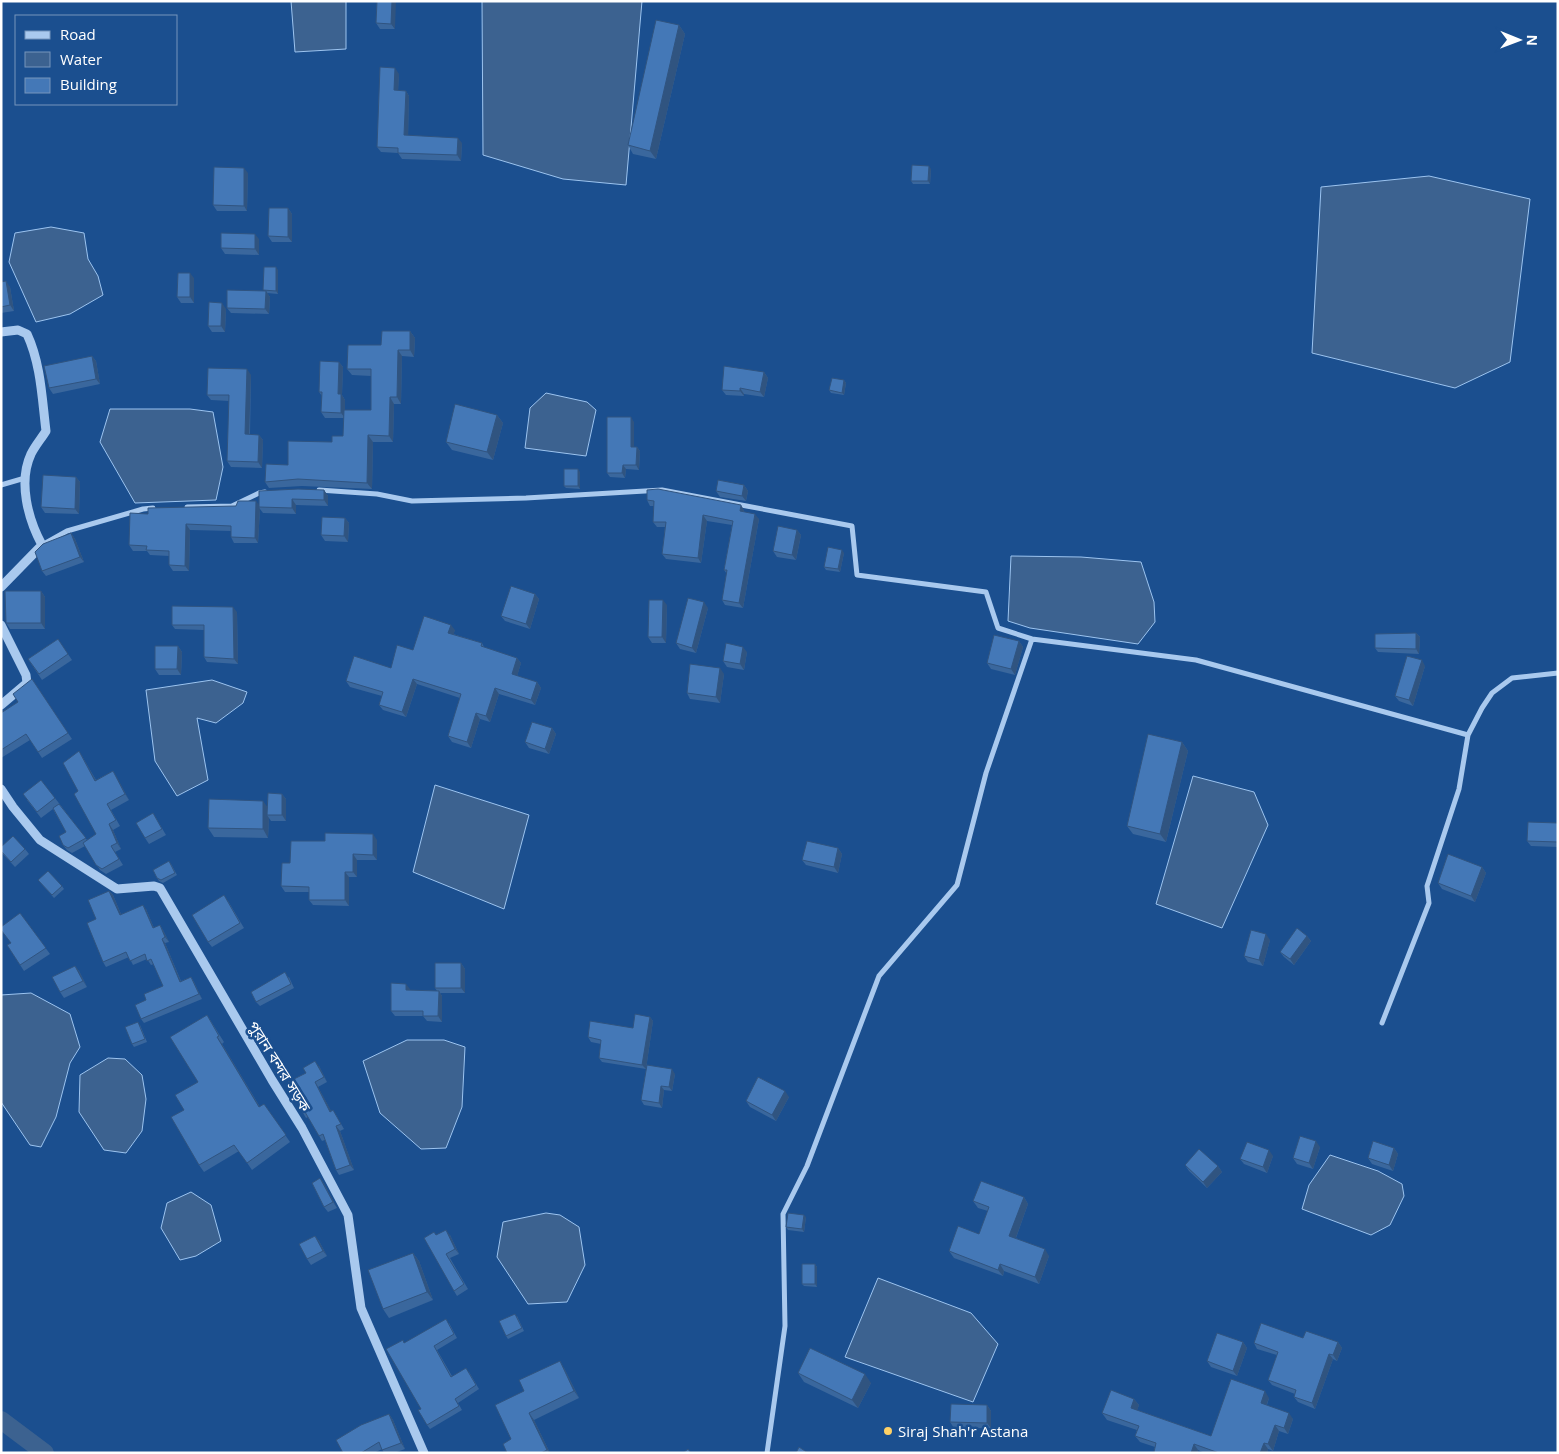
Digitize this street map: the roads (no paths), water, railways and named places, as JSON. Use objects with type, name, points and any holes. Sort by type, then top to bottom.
[{"type":"street","points":[[1,332],[18,330],[27,334],[33,347],[41,384],[46,431],[30,455],[26,478],[27,511],[42,545]]},
{"type":"street","points":[[1,485],[26,478]]},
{"type":"street","points":[[310,490],[376,494],[412,501],[526,498],[662,490],[852,526],[857,574],[986,592],[998,628],[1032,639],[1196,660],[1468,735]]},
{"type":"street","points":[[182,507],[232,506],[259,492],[276,492]]},
{"type":"street","points":[[1,587],[42,545],[67,531],[143,509],[163,508]]},
{"type":"street","points":[[1,625],[26,675],[27,682],[1,705]]},
{"type":"street","points":[[767,1453],[785,1326],[783,1214],[807,1166],[879,976],[957,885],[986,773],[1032,639]]},
{"type":"street","points":[[1382,1023],[1429,903],[1427,886],[1459,789],[1468,735],[1492,693],[1512,678],[1558,673]]},
{"type":"street","name":"পুরান বন্দর সড়ক","points":[[1,789],[40,840],[117,889],[154,886],[160,888],[266,1072],[302,1128],[348,1215],[361,1308],[424,1453]]},
{"type":"water","points":[[291,1],[346,1],[346,49],[295,52]]},
{"type":"water","points":[[482,1],[642,1],[626,185],[563,179],[483,155]]},
{"type":"water","points":[[1429,176],[1530,199],[1510,362],[1455,388],[1312,353],[1321,187]]},
{"type":"water","points":[[51,227],[84,233],[88,259],[98,276],[103,295],[70,314],[36,322],[9,262],[15,233]]},
{"type":"water","points":[[546,393],[587,402],[596,410],[586,456],[525,448],[530,408]]},
{"type":"water","points":[[110,409],[190,409],[213,412],[223,467],[216,500],[135,503],[100,442]]},
{"type":"water","points":[[1011,556],[1081,557],[1141,562],[1154,602],[1155,622],[1138,644],[1030,628],[1008,621]]},
{"type":"water","points":[[212,680],[247,692],[243,703],[216,723],[197,718],[208,780],[177,796],[155,761],[146,690]]},
{"type":"water","points":[[1193,776],[1254,792],[1268,825],[1222,928],[1156,904]]},
{"type":"water","points":[[435,785],[529,815],[504,909],[413,872]]},
{"type":"water","points":[[31,993],[70,1014],[80,1047],[70,1063],[56,1117],[41,1147],[30,1145],[1,1102],[1,995]]},
{"type":"water","points":[[407,1040],[444,1040],[465,1047],[462,1107],[446,1148],[421,1149],[380,1113],[363,1061]]},
{"type":"water","points":[[108,1058],[125,1059],[142,1075],[146,1099],[142,1131],[126,1153],[104,1150],[79,1112],[80,1075]]},
{"type":"water","points":[[1330,1155],[1378,1171],[1402,1184],[1404,1196],[1390,1225],[1371,1235],[1302,1209],[1309,1185]]},
{"type":"water","points":[[191,1192],[211,1205],[221,1241],[196,1256],[180,1260],[161,1228],[167,1203]]},
{"type":"water","points":[[546,1213],[560,1215],[579,1227],[585,1265],[567,1302],[528,1304],[497,1257],[503,1222]]},
{"type":"water","points":[[878,1278],[971,1313],[998,1344],[973,1402],[845,1357]]},
{"type":"waterway","points":[[1,1420],[45,1453]]},
{"type":"place","name":"Siraj Shah'r Astana","points":[[888,1431]]}]
